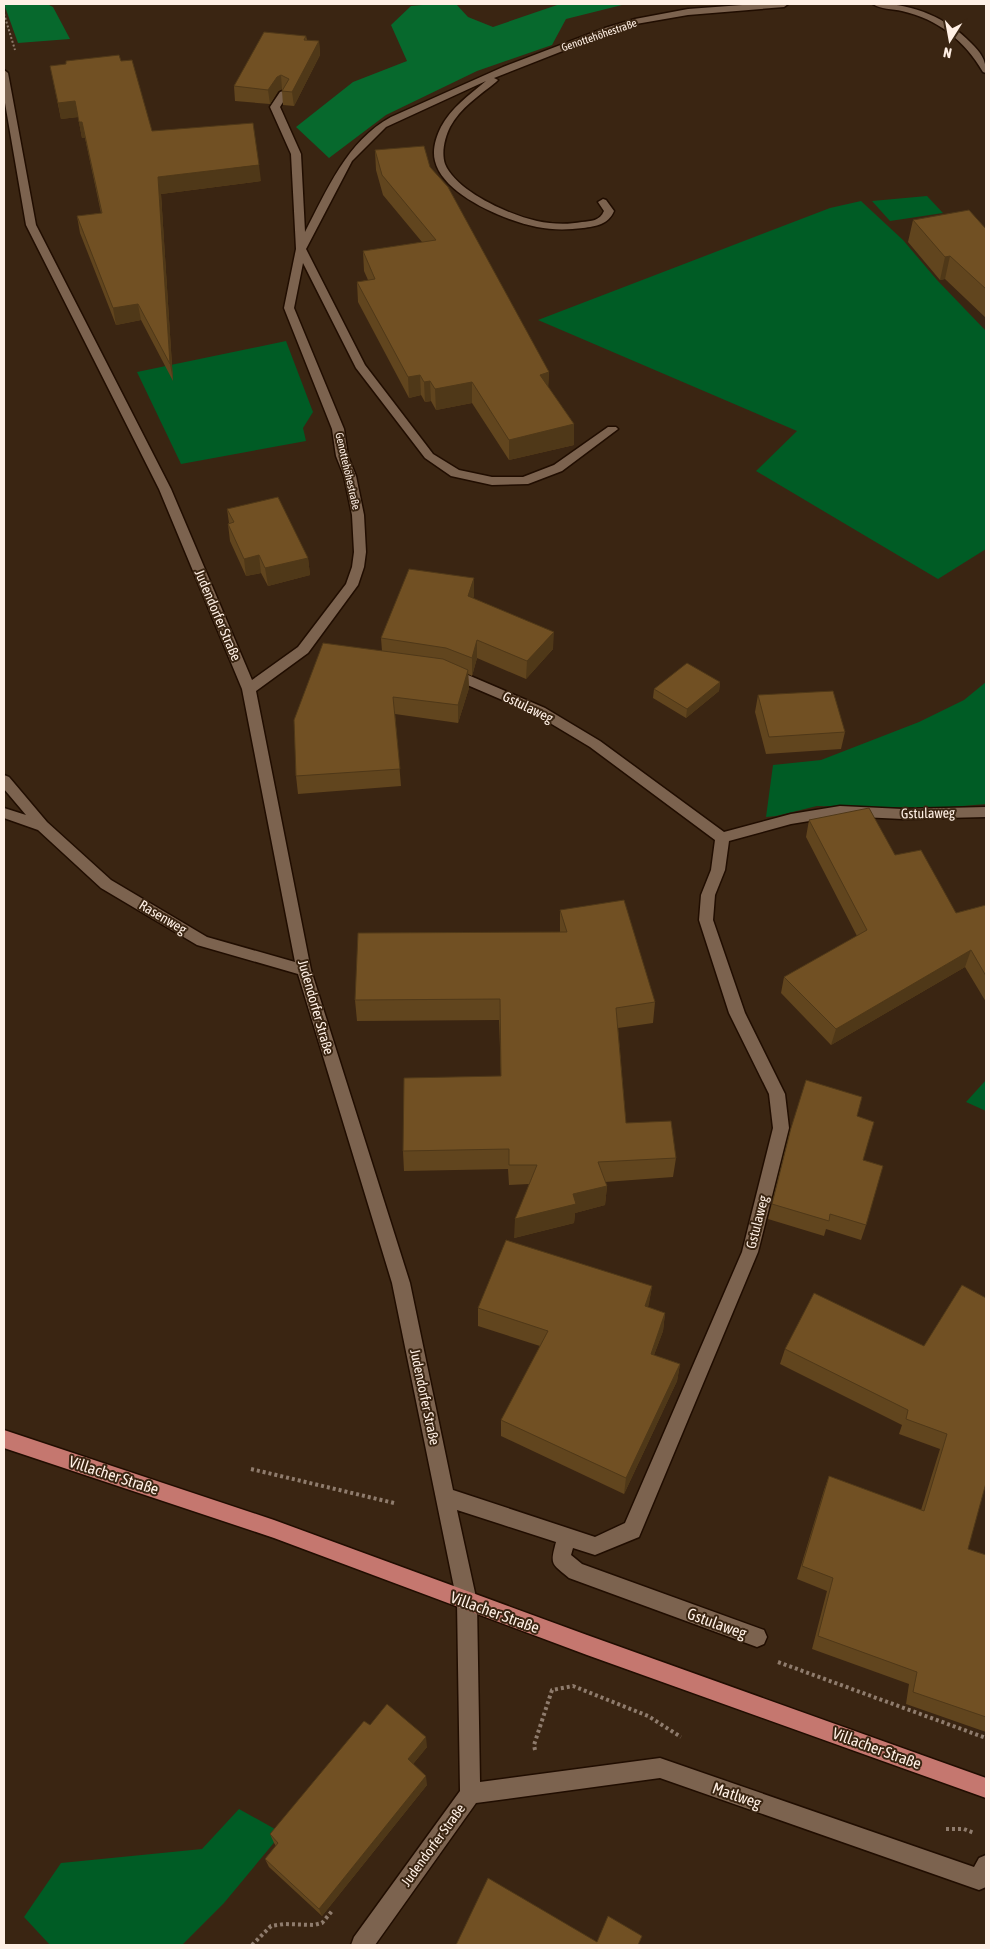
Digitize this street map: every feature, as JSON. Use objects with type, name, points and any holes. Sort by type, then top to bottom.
[{"type":"main road","name":"Villacher Straße","points":[[4,1438],[274,1529],[467,1602],[986,1788]]},
{"type":"street","name":"Genottehöhestraße","points":[[301,249],[348,160],[383,125],[506,69],[608,30],[635,22],[688,12],[784,4]]},
{"type":"street","points":[[878,4],[922,14],[945,24],[967,43],[978,56],[986,70]]},
{"type":"street","name":"Genottehöhestraße","points":[[506,69],[465,104],[446,126],[439,155],[441,165],[446,174],[481,201],[509,215],[542,225],[582,226],[603,220],[608,216],[609,211],[602,202]]},
{"type":"street","name":"Judendorfer Straße","points":[[4,73],[31,225],[165,489],[249,689],[304,970],[399,1277],[467,1602],[470,1794],[362,1945]]},
{"type":"street","name":"Genottehöhestraße","points":[[249,689],[303,650],[352,585],[358,568],[360,552],[355,495],[342,456],[338,429],[289,308],[301,249],[296,154],[275,107],[283,94]]},
{"type":"street","name":"Genottehöhestraße","points":[[301,249],[360,366],[429,456],[455,473],[492,481],[524,481],[558,468],[612,429]]},
{"type":"street","points":[[303,650],[320,653]]},
{"type":"street","name":"Gstulaweg","points":[[438,669],[473,681],[540,711],[572,730],[595,744],[722,838]]},
{"type":"street","name":"Rasenweg","points":[[4,780],[43,826],[106,884],[202,941],[304,970]]},
{"type":"street","name":"Gstulaweg","points":[[722,838],[791,819],[840,811],[902,814],[986,812]]},
{"type":"street","name":"Rasenweg","points":[[4,813],[43,826]]},
{"type":"street","name":"Gstulaweg","points":[[446,1497],[595,1546],[632,1530],[750,1252],[781,1128],[777,1094],[737,1013],[706,920],[708,895],[718,870],[722,838]]},
{"type":"street","name":"Gstulaweg","points":[[567,1537],[561,1559],[576,1571],[757,1637]]},
{"type":"street","name":"Matlweg","points":[[470,1794],[660,1768],[979,1879],[986,1865]]},
{"type":"path","points":[[251,1469],[394,1503]]},
{"type":"path","points":[[542,1784],[534,1745],[552,1690]]},
{"type":"path","points":[[252,1945],[271,1926],[284,1924],[314,1925],[322,1922],[332,1911]]},
{"type":"green space","points":[[4,4],[47,4],[53,7],[70,39],[18,43]]},
{"type":"green space","points":[[456,4],[468,17],[493,27],[560,4],[626,4],[566,19],[552,45],[477,71],[386,115],[329,158],[296,127],[353,82],[407,61],[391,25],[411,6]]},
{"type":"green space","points":[[927,196],[943,213],[890,221],[872,201]]},
{"type":"green space","points":[[861,201],[903,240],[937,280],[986,331],[986,549],[938,579],[756,471],[797,431],[538,320],[830,208]]},
{"type":"green space","points":[[286,341],[313,412],[303,428],[306,441],[181,464],[137,372]]},
{"type":"green space","points":[[986,682],[986,804],[939,808],[817,806],[766,817],[773,765],[821,760],[919,722],[964,700]]},
{"type":"green space","points":[[986,1080],[986,1111],[966,1102]]},
{"type":"green space","points":[[239,1809],[282,1833],[224,1903],[182,1945],[50,1945],[24,1917],[61,1863],[202,1849]]},
{"type":"building","points":[[264,32],[306,36],[304,40],[319,41],[292,92],[282,91],[289,79],[281,75],[277,77],[268,90],[234,86]]},
{"type":"building","points":[[119,55],[121,61],[132,60],[152,131],[253,123],[259,165],[158,177],[170,364],[138,304],[113,308],[77,216],[102,213],[82,122],[79,122],[75,101],[58,103],[50,66],[66,64],[66,61]]},
{"type":"building","points":[[424,146],[430,167],[448,187],[549,372],[540,375],[574,424],[509,440],[472,382],[435,389],[430,381],[424,382],[420,375],[408,377],[357,282],[375,279],[363,251],[436,240],[382,175],[375,150]]},
{"type":"building","points":[[969,210],[986,229],[986,289],[950,256],[945,257],[913,220]]},
{"type":"building","points":[[278,497],[308,558],[265,568],[259,555],[244,559],[228,524],[234,522],[227,509]]},
{"type":"building","points":[[409,569],[474,578],[468,596],[554,632],[527,661],[477,640],[472,658],[446,648],[381,638]]},
{"type":"building","points":[[323,643],[443,659],[468,670],[458,705],[393,697],[400,769],[296,776],[294,720]]},
{"type":"building","points":[[687,663],[720,682],[687,709],[654,689]]},
{"type":"building","points":[[833,691],[845,732],[769,737],[758,695]]},
{"type":"building","points":[[869,808],[895,855],[921,850],[956,913],[986,905],[986,976],[971,950],[836,1029],[784,977],[867,930],[809,820]]},
{"type":"building","points":[[624,900],[655,1002],[616,1008],[626,1123],[671,1121],[676,1158],[598,1162],[607,1186],[573,1194],[576,1204],[515,1219],[537,1165],[509,1165],[509,1149],[403,1151],[404,1078],[501,1076],[500,999],[355,1000],[358,933],[567,932],[560,910]]},
{"type":"building","points":[[806,1080],[862,1097],[857,1116],[874,1122],[863,1160],[883,1166],[866,1225],[830,1214],[829,1221],[772,1204],[791,1128]]},
{"type":"building","points":[[506,1240],[652,1286],[645,1306],[665,1313],[651,1354],[680,1364],[626,1478],[501,1420],[548,1331],[478,1308]]},
{"type":"building","points":[[962,1285],[986,1298],[986,1483],[968,1549],[986,1555],[986,1717],[913,1692],[917,1672],[818,1636],[833,1578],[802,1566],[829,1476],[924,1511],[947,1434],[906,1419],[908,1410],[785,1349],[814,1293],[924,1346]]},
{"type":"building","points":[[387,1704],[426,1737],[408,1759],[426,1776],[319,1909],[265,1859],[278,1843],[270,1834],[364,1721],[370,1725]]},
{"type":"building","points":[[488,1878],[597,1942],[608,1916],[642,1936],[638,1945],[456,1945]]}]
